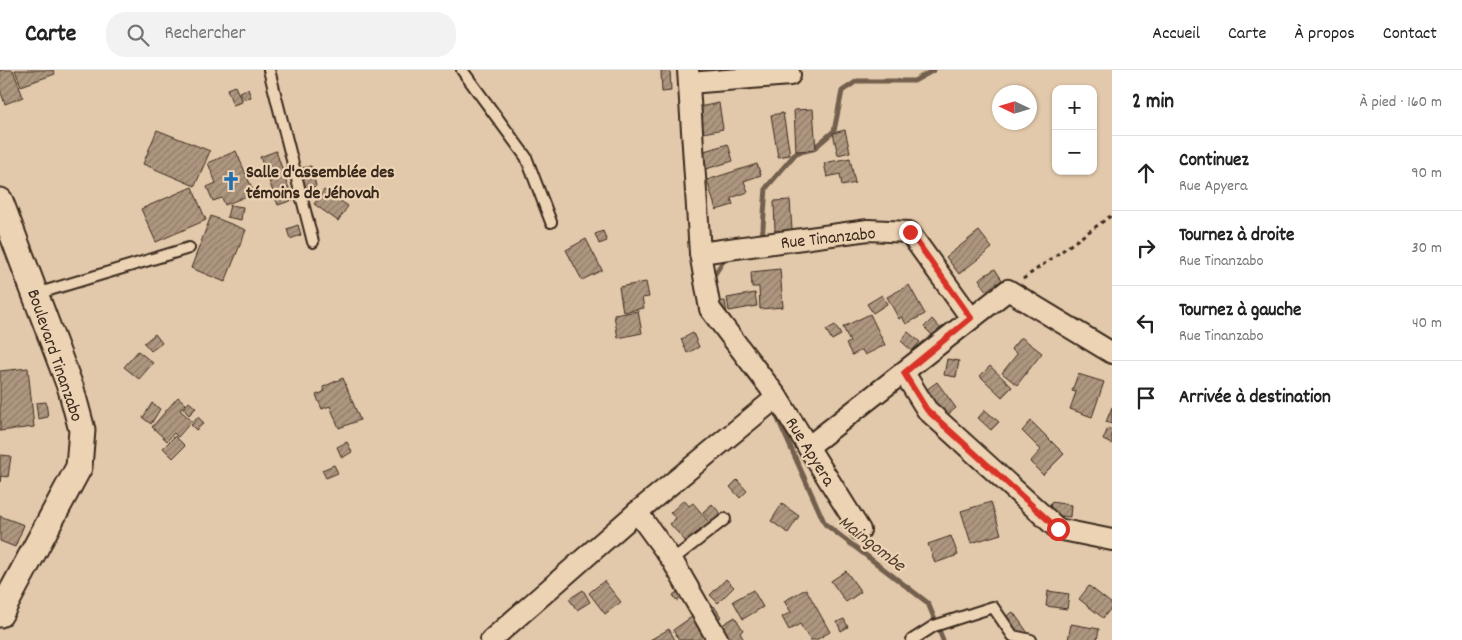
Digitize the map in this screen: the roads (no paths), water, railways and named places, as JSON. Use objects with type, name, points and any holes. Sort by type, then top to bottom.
[{"type":"street","points":[[689,77],[790,75]]},
{"type":"street","name":"Rue Apyera","points":[[689,77],[700,253],[710,309],[772,401],[808,447],[860,530]]},
{"type":"street","name":"Boulevard Tinanzabo","points":[[0,201],[4,227],[35,295],[71,389],[82,430],[80,467],[0,614]]},
{"type":"street","name":"Rue Tinanzabo","points":[[700,253],[868,230],[910,232],[971,318]]},
{"type":"street","points":[[808,447],[1008,290],[1112,353]]},
{"type":"street","points":[[904,373],[927,410],[1058,529],[1112,540]]},
{"type":"street","points":[[491,640],[637,512],[772,401]]},
{"type":"street","points":[[637,512],[672,560],[718,640]]},
{"type":"lane","points":[[269,70],[313,242]]},
{"type":"lane","points":[[462,70],[526,157],[551,222]]},
{"type":"lane","points":[[35,295],[189,248]]},
{"type":"lane","points":[[672,560],[725,519]]},
{"type":"lane","points":[[912,640],[938,624],[993,607],[1013,636],[1031,640]]},
{"type":"waterway","points":[[762,240],[766,188],[796,153],[813,149],[834,131],[842,91],[857,81],[914,81],[934,70]]},
{"type":"waterway","points":[[713,280],[727,255]]},
{"type":"waterway","name":"Maingombe","points":[[773,408],[825,524],[928,603],[943,640]]},
{"type":"place","name":"Salle d'assemblée des témoins de Jéhovah","points":[[231,181]]}]
